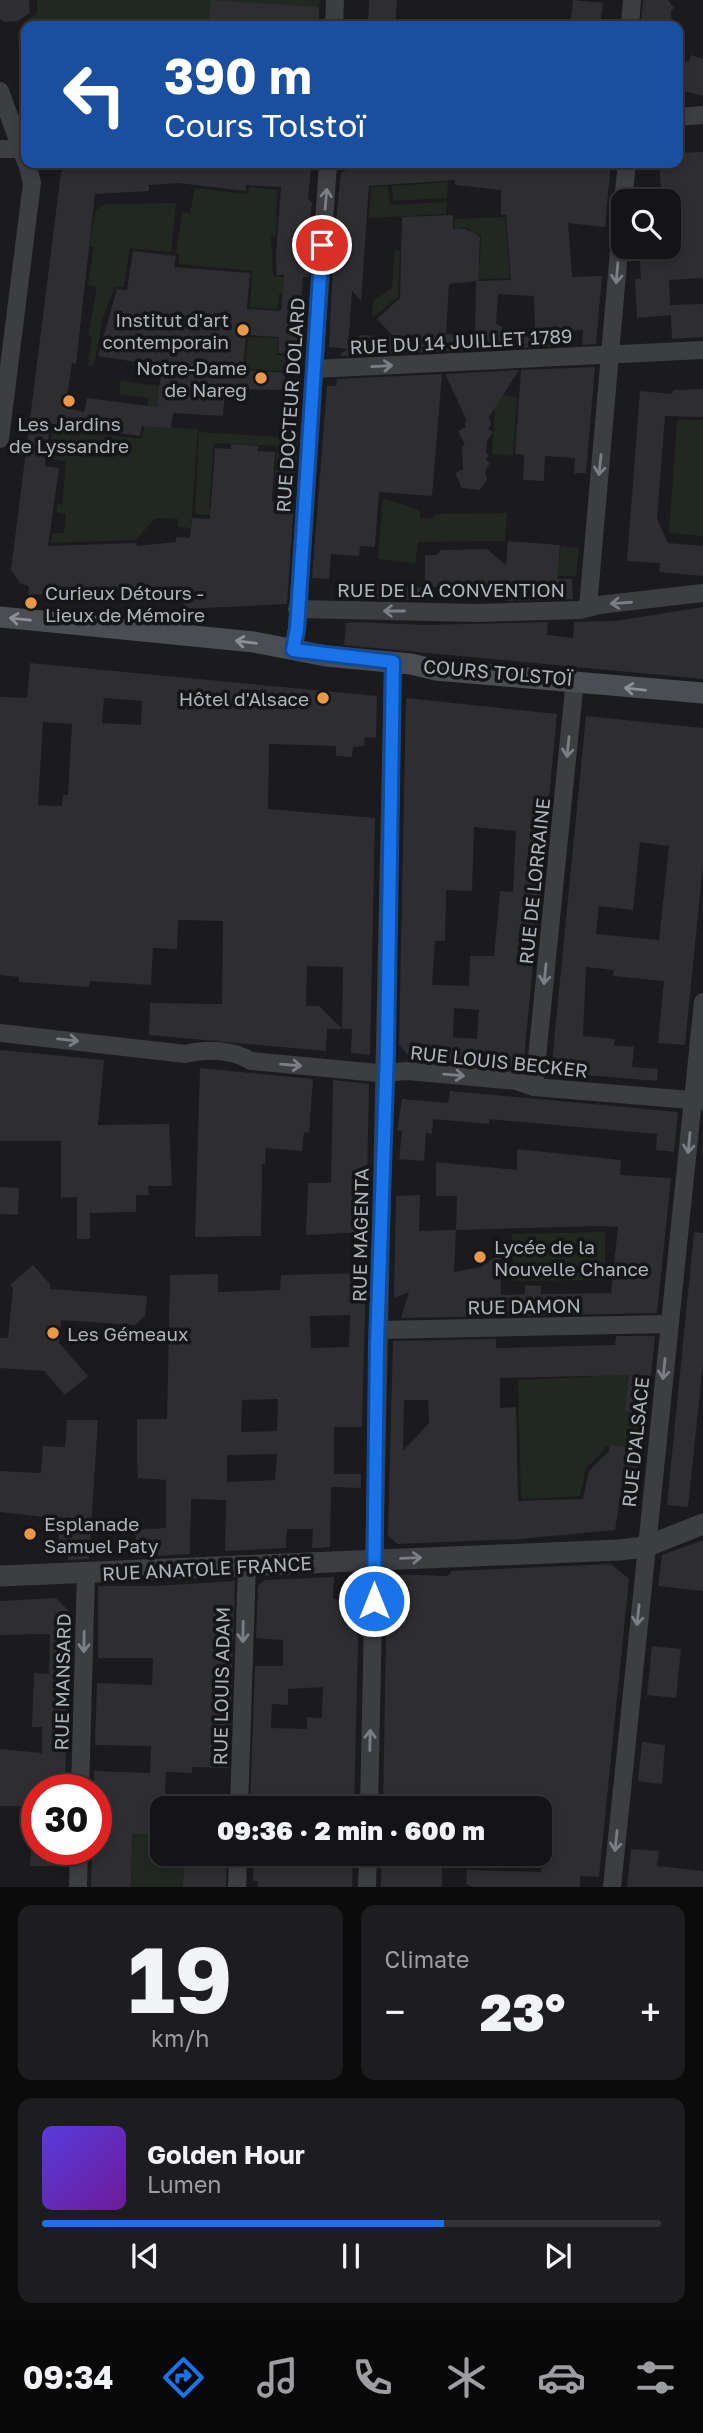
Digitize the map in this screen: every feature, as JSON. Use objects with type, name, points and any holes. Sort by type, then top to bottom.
[{"type":"main road","name":"COURS TOLSTOÏ","points":[[0,617],[254,642],[293,650],[531,679],[575,680],[624,688],[703,694]]},
{"type":"street","points":[[334,21],[335,0]]},
{"type":"street","points":[[630,21],[632,0]]},
{"type":"street","points":[[0,90],[21,145]]},
{"type":"street","points":[[683,117],[703,115]]},
{"type":"street","points":[[0,149],[21,155]]},
{"type":"street","points":[[0,439],[4,372],[32,183],[28,168]]},
{"type":"street","name":"RUE DOCTEUR DOLARD","points":[[293,650],[328,168]]},
{"type":"street","points":[[624,189],[626,168]]},
{"type":"street","points":[[588,607],[619,259]]},
{"type":"street","name":"RUE DU 14 JUILLET 1789","points":[[314,369],[703,350]]},
{"type":"street","name":"RUE DE LA CONVENTION","points":[[297,609],[477,613],[580,610],[696,594]]},
{"type":"street","name":"RUE MAGENTA","points":[[369,1796],[393,662]]},
{"type":"street","name":"RUE DE LORRAINE","points":[[534,1087],[575,680]]},
{"type":"street","name":"RUE D'ALSACE","points":[[612,1887],[669,1324],[698,1101],[703,1002]]},
{"type":"street","name":"RUE LOUIS BECKER","points":[[0,1033],[174,1053],[197,1051],[240,1054],[251,1061],[386,1072],[401,1070],[516,1081],[534,1087],[698,1101]]},
{"type":"street","name":"RUE DAMON","points":[[379,1330],[669,1324]]},
{"type":"street","name":"RUE ANATOLE FRANCE","points":[[0,1576],[645,1547],[703,1524]]},
{"type":"street","name":"RUE LOUIS ADAM","points":[[239,1796],[247,1564]]},
{"type":"street","name":"RUE MANSARD","points":[[80,1774],[86,1574]]},
{"type":"street","points":[[78,1887],[79,1865]]},
{"type":"street","points":[[237,1887],[238,1866]]},
{"type":"street","points":[[367,1887],[368,1866]]},
{"type":"shaded area","points":[[37,0],[320,0],[318,21],[26,21],[37,14]]},
{"type":"shaded area","points":[[21,26],[21,51],[18,40]]},
{"type":"shaded area","points":[[448,182],[447,198],[393,201],[392,186]]},
{"type":"shaded area","points":[[388,186],[390,205],[447,202],[446,214],[369,218],[371,187]]},
{"type":"shaded area","points":[[249,187],[277,190],[276,235],[271,236],[273,276],[290,278],[289,293],[279,294],[278,309],[250,307],[252,271],[179,264],[179,254],[176,253],[182,212],[190,213],[195,188],[248,194]]},
{"type":"shaded area","points":[[176,203],[171,252],[130,248],[124,287],[115,287],[103,317],[94,366],[88,365],[92,337],[88,335],[97,287],[88,285],[94,247],[89,246],[96,210],[105,204]]},
{"type":"shaded area","points":[[505,217],[510,278],[471,280],[471,265],[480,264],[481,235],[470,234],[470,229],[465,227],[454,232],[455,219]]},
{"type":"shaded area","points":[[395,250],[400,251],[398,297],[372,318],[373,301],[392,288]]},
{"type":"shaded area","points":[[248,337],[278,338],[277,355],[287,356],[285,371],[245,369]]},
{"type":"shaded area","points":[[121,381],[160,386],[155,427],[198,429],[191,528],[178,527],[178,519],[156,518],[135,540],[50,543],[52,533],[64,533],[66,514],[56,512],[57,504],[62,505],[66,461],[48,459],[53,428],[142,439],[149,398],[119,394]]},
{"type":"shaded area","points":[[496,395],[517,397],[513,456],[492,454]]},
{"type":"shaded area","points":[[677,420],[703,420],[703,536],[669,533]]},
{"type":"shaded area","points":[[199,432],[298,438],[294,490],[274,489],[277,446],[214,443],[209,508],[238,510],[256,520],[195,514]]},
{"type":"shaded area","points":[[383,498],[419,510],[421,518],[431,519],[437,514],[507,513],[505,541],[418,542],[415,563],[378,559]]},
{"type":"shaded area","points":[[561,546],[579,548],[576,576],[540,576],[520,557],[559,561]]},
{"type":"shaded area","points":[[605,1232],[605,1280],[514,1281],[512,1234]]},
{"type":"shaded area","points":[[592,1369],[629,1375],[626,1411],[645,1413],[641,1448],[605,1446],[604,1451],[586,1468],[580,1496],[521,1499],[518,1380],[591,1377]]},
{"type":"shaded area","points":[[132,1833],[150,1834],[150,1866],[184,1866],[183,1887],[131,1887]]},
{"type":"building","points":[[0,0],[29,0],[30,13],[18,21],[5,22],[0,19]]},
{"type":"building","points":[[211,0],[319,7],[318,21],[209,21]]},
{"type":"building","points":[[369,0],[397,0],[395,21],[368,21]]},
{"type":"building","points":[[573,0],[603,3],[601,21],[571,21]]},
{"type":"building","points":[[643,0],[668,0],[674,8],[671,11],[672,21],[641,21]]},
{"type":"building","points":[[691,55],[703,59],[703,96],[683,91],[683,62],[689,61]]},
{"type":"building","points":[[703,152],[703,278],[669,280],[670,305],[703,304],[703,337],[672,339],[671,315],[637,318],[635,279],[641,279],[640,259],[681,259],[681,189],[642,188],[661,187],[659,168],[683,168],[683,153]]},
{"type":"building","points":[[66,168],[310,168],[308,199],[312,202],[309,228],[312,228],[309,277],[303,277],[297,355],[278,353],[279,337],[246,335],[243,370],[285,373],[284,390],[225,389],[223,416],[173,413],[171,428],[142,426],[140,436],[50,424],[45,466],[59,468],[48,546],[136,543],[137,546],[176,542],[176,537],[190,538],[192,518],[210,519],[215,448],[231,449],[231,444],[258,446],[258,451],[275,452],[272,501],[294,502],[287,604],[184,609],[186,588],[150,589],[140,585],[132,590],[28,595],[29,587],[20,583],[11,570],[61,172]],"holes":[[[178,183],[246,191],[246,185],[281,187],[276,255],[277,275],[284,275],[281,311],[247,309],[250,273],[174,267],[176,256],[133,251],[127,290],[117,289],[98,356],[162,366],[157,407],[87,398],[84,412],[70,409],[71,396],[67,396],[72,363],[76,364],[95,194],[149,191],[149,185]]]},
{"type":"building","points":[[350,168],[611,168],[605,227],[568,223],[572,277],[602,276],[596,344],[582,345],[583,330],[557,332],[557,346],[339,356],[347,349],[329,347],[341,173]],"holes":[[[455,180],[455,185],[501,190],[501,215],[506,215],[511,280],[478,281],[480,237],[466,229],[453,229],[453,215],[402,217],[400,298],[377,319],[394,337],[360,335],[348,348],[352,291],[361,301],[369,186]],[[476,281],[475,334],[446,334],[449,284]],[[498,294],[534,296],[535,331],[502,333],[502,327],[496,324]]]},
{"type":"building","points":[[595,367],[586,473],[574,473],[575,458],[545,456],[544,481],[523,480],[524,455],[515,454],[521,370]]},
{"type":"building","points":[[519,370],[489,417],[491,425],[488,429],[493,432],[487,441],[486,453],[489,455],[486,459],[490,463],[485,472],[487,479],[480,490],[462,488],[455,473],[463,469],[462,446],[465,445],[458,431],[466,427],[464,423],[467,421],[445,374]]},
{"type":"building","points":[[442,374],[432,496],[379,492],[375,547],[360,546],[359,556],[331,554],[329,579],[312,578],[327,386],[336,386],[337,379]]},
{"type":"building","points":[[703,389],[703,417],[665,416],[657,519],[668,543],[703,546],[703,576],[659,572],[660,563],[627,561],[640,391],[672,394],[673,390]]},
{"type":"building","points":[[508,541],[560,545],[557,579],[572,579],[573,599],[504,601],[505,585],[425,587],[425,555],[436,555],[441,550],[487,549],[506,565]]},
{"type":"building","points":[[358,581],[424,588],[424,600],[357,599]]},
{"type":"building","points":[[703,607],[703,679],[344,645],[346,623],[423,625],[548,622],[547,635],[573,638],[574,622],[615,621]]},
{"type":"building","points":[[30,663],[377,696],[376,738],[365,737],[364,746],[353,747],[352,757],[336,756],[336,746],[269,744],[268,809],[375,818],[370,1055],[351,1053],[352,1029],[342,1029],[327,1029],[326,1051],[149,1035],[150,1003],[222,1004],[223,921],[178,920],[177,949],[153,948],[151,985],[90,981],[89,987],[19,982],[19,977],[0,975],[0,697],[27,698]],"holes":[[[104,698],[142,701],[141,725],[102,723]],[[43,722],[72,724],[68,795],[63,795],[62,806],[38,805]],[[307,966],[343,967],[342,1029],[319,1006],[306,1006]]]},
{"type":"building","points":[[406,698],[557,714],[523,1069],[411,1059],[399,1045]],"holes":[[[474,827],[516,831],[513,892],[500,891],[494,956],[470,956],[469,986],[432,985],[435,941],[445,941],[446,890],[472,891]],[[454,1008],[479,1010],[477,1039],[453,1037]]]},
{"type":"building","points":[[586,716],[703,728],[703,865],[685,1045],[658,1043],[664,981],[613,976],[614,970],[586,967],[583,1036],[615,1039],[614,1045],[634,1047],[632,1067],[658,1069],[657,1081],[551,1072]],"holes":[[[640,842],[669,846],[659,940],[596,934],[599,906],[633,910]]]},
{"type":"building","points":[[0,1050],[104,1060],[98,1125],[169,1124],[172,1186],[148,1186],[149,1195],[136,1195],[136,1212],[90,1213],[90,1239],[77,1239],[77,1197],[61,1198],[61,1141],[0,1141]]},
{"type":"building","points":[[200,1068],[313,1079],[309,1133],[304,1132],[302,1151],[266,1148],[265,1164],[262,1164],[261,1236],[195,1237]]},
{"type":"building","points":[[333,1080],[369,1084],[366,1232],[306,1235],[308,1183],[331,1183]]},
{"type":"building","points":[[450,1091],[678,1112],[674,1152],[656,1150],[657,1134],[489,1119],[489,1124],[433,1119],[432,1134],[426,1133],[424,1161],[399,1159],[402,1131],[397,1131],[402,1099],[448,1103]]},
{"type":"building","points":[[517,1149],[621,1160],[620,1175],[671,1178],[657,1313],[401,1318],[409,1292],[394,1298],[396,1196],[420,1195],[419,1231],[456,1230],[457,1196],[436,1196],[436,1162],[517,1170]],"holes":[[[618,1227],[611,1293],[541,1294],[541,1286],[525,1285],[525,1294],[501,1295],[500,1254],[481,1267],[454,1272],[456,1230]]]},
{"type":"building","points":[[0,1187],[19,1188],[18,1215],[0,1214]]},
{"type":"building","points":[[694,1232],[703,1233],[703,1363],[688,1507],[667,1505]]},
{"type":"building","name":"Les Gémeaux","points":[[33,1265],[50,1284],[50,1289],[147,1296],[145,1316],[135,1325],[61,1320],[59,1343],[88,1376],[65,1395],[44,1371],[0,1368],[0,1338],[8,1338],[13,1288],[10,1285]]},
{"type":"building","points":[[366,1273],[362,1427],[334,1427],[334,1474],[361,1474],[361,1488],[331,1487],[330,1547],[312,1548],[313,1529],[287,1529],[286,1548],[225,1551],[226,1500],[191,1499],[190,1554],[135,1557],[136,1530],[166,1528],[166,1480],[138,1478],[137,1419],[167,1419],[170,1275],[218,1274],[218,1292],[280,1290],[281,1275]],"holes":[[[350,1315],[349,1347],[311,1348],[310,1316]],[[278,1399],[277,1431],[241,1432],[242,1400]],[[277,1454],[275,1480],[227,1482],[227,1455]]]},
{"type":"building","points":[[616,1336],[655,1336],[647,1413],[625,1411],[629,1375],[500,1378],[500,1408],[516,1407],[518,1501],[583,1499],[589,1471],[609,1451],[610,1445],[641,1448],[639,1467],[623,1481],[615,1530],[519,1539],[397,1544],[388,1536],[393,1341],[496,1339],[496,1348],[615,1345]],"holes":[[[404,1400],[428,1400],[429,1423],[403,1451]]]},
{"type":"building","points":[[67,1420],[98,1420],[89,1559],[68,1560],[68,1550],[58,1549],[60,1519],[0,1512],[0,1471],[41,1473],[43,1446],[65,1447]]},
{"type":"building","points":[[703,1540],[703,1591],[658,1586],[662,1555]]},
{"type":"building","points":[[611,1564],[629,1579],[599,1877],[580,1876],[580,1887],[473,1887],[466,1884],[467,1870],[541,1872],[541,1866],[552,1866],[552,1796],[383,1796],[387,1574],[447,1576],[452,1571]]},
{"type":"building","points":[[334,1577],[333,1599],[359,1600],[354,1796],[250,1796],[255,1666],[283,1666],[283,1640],[256,1638],[258,1586],[264,1580]],"holes":[[[323,1687],[322,1718],[307,1717],[307,1729],[271,1728],[272,1704],[288,1705],[288,1689]]]},
{"type":"building","points":[[235,1581],[229,1768],[192,1767],[192,1773],[166,1772],[165,1796],[150,1796],[150,1834],[132,1834],[131,1887],[91,1887],[92,1865],[112,1865],[112,1774],[94,1774],[94,1771],[150,1773],[151,1746],[95,1745],[97,1683],[152,1685],[153,1658],[98,1658],[98,1586]]},
{"type":"building","points":[[56,1598],[69,1611],[65,1774],[21,1774],[21,1806],[0,1806],[0,1749],[42,1753],[42,1727],[32,1727],[34,1673],[49,1674],[50,1634],[0,1635],[0,1601]]},
{"type":"building","points":[[652,1646],[681,1649],[676,1698],[647,1695]]},
{"type":"building","points":[[642,1742],[665,1745],[662,1784],[638,1781]]},
{"type":"building","points":[[631,1849],[659,1851],[657,1866],[703,1871],[703,1887],[627,1887]]},
{"type":"building","points":[[30,1865],[63,1865],[63,1866]]},
{"type":"building","points":[[184,1866],[227,1866],[226,1887],[183,1887]]},
{"type":"building","points":[[254,1866],[353,1866],[352,1887],[258,1887],[258,1881],[253,1881]]},
{"type":"building","points":[[382,1866],[442,1868],[442,1887],[381,1887]]},
{"type":"place","name":"Institut d'art contemporain","points":[[243,330]]},
{"type":"place","name":"Notre-Dame de Nareg","points":[[261,378]]},
{"type":"place","name":"Les Jardins de Lyssandre","points":[[69,401]]},
{"type":"place","name":"Curieux Détours - Lieux de Mémoire","points":[[31,603]]},
{"type":"place","name":"Hôtel d'Alsace","points":[[323,698]]},
{"type":"place","name":"Lycée de la Nouvelle Chance","points":[[480,1257]]},
{"type":"place","name":"Les Gémeaux","points":[[53,1333]]},
{"type":"place","name":"Esplanade Samuel Paty","points":[[30,1534]]},
{"type":"route","points":[[322,245],[297,629],[293,650],[393,662],[387,1051],[377,1343],[374,1601]]}]
